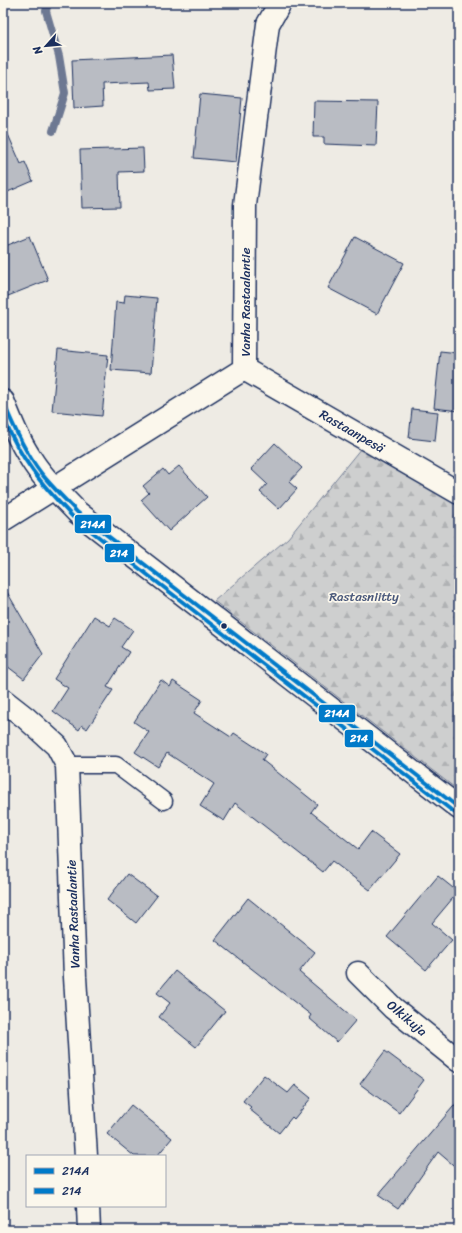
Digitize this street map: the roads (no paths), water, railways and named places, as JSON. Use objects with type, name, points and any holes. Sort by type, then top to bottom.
[{"type":"street","name":"Vanha Rastaalantie","points":[[3,520],[244,369],[245,206],[268,24],[280,3]]},
{"type":"street","name":"Rastaanpesä","points":[[244,369],[459,493]]},
{"type":"street","points":[[3,401],[13,426],[31,460],[54,488],[78,512],[459,808]]},
{"type":"street","name":"Vanha Rastaalantie","points":[[3,700],[26,718],[57,746],[67,765],[75,977],[86,1155]]},
{"type":"street","name":"Olkikuja","points":[[358,972],[394,1008],[459,1061]]},
{"type":"street","points":[[88,1207],[89,1230]]},
{"type":"lane","points":[[67,765],[116,765],[164,801]]},
{"type":"waterway","points":[[48,3],[46,11],[59,56],[65,93],[53,131]]},
{"type":"park label","name":"Rastasniitty","points":[[364,596]]}]
